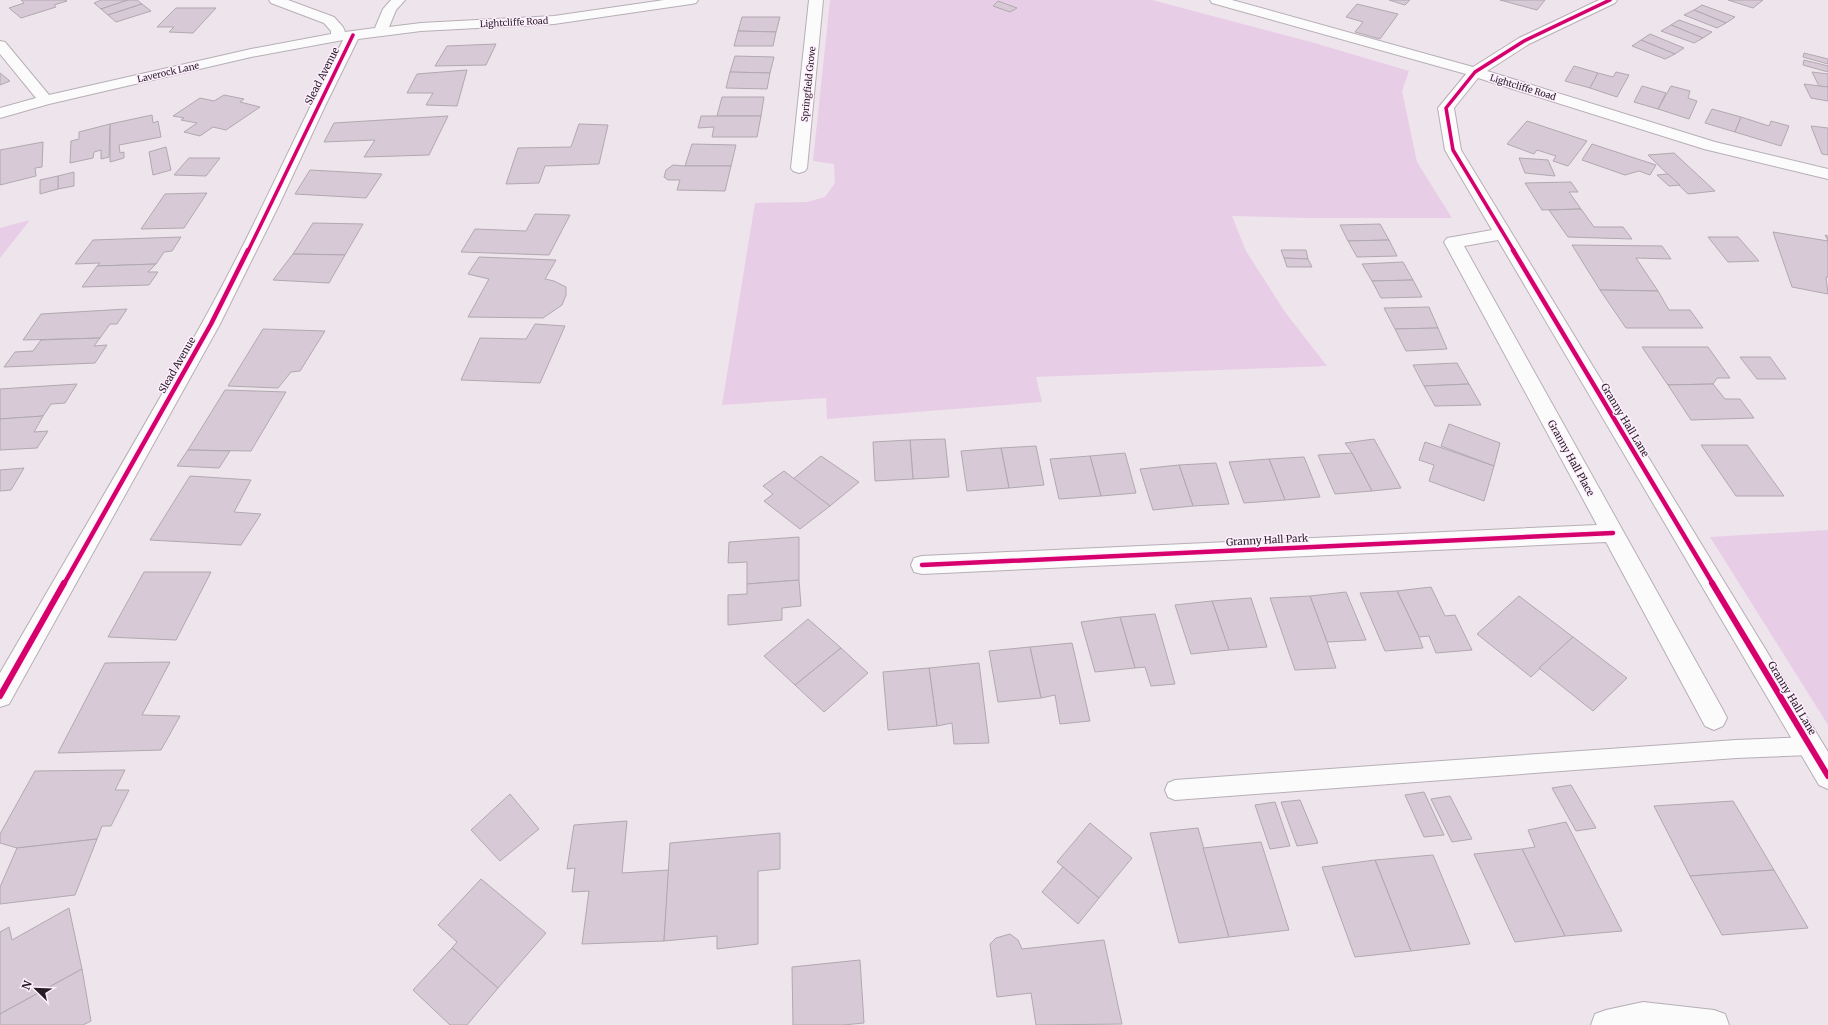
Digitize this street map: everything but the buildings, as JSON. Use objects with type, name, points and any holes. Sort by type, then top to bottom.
[{"type":"street","points":[[276,0],[329,20],[345,36]]},
{"type":"street","points":[[380,32],[390,9],[398,0]]},
{"type":"street","name":"Lightcliffe Road","points":[[345,36],[421,27],[554,20],[691,0]]},
{"type":"street","name":"Springfield Grove","points":[[799,168],[816,0]]},
{"type":"street","name":"Lightcliffe Road","points":[[1217,0],[1475,72],[1710,146],[1828,174]]},
{"type":"street","points":[[1578,0],[1604,3]]},
{"type":"street","name":"Granny Hall Lane","points":[[1604,3],[1524,42],[1475,72],[1446,108],[1453,150],[1828,776]]},
{"type":"street","name":"Laverock Lane","points":[[0,113],[46,100],[251,54],[345,36]]},
{"type":"street","name":"Slead Avenue","points":[[0,696],[211,324],[271,206],[317,106],[345,36]]},
{"type":"street","points":[[0,45],[46,100]]},
{"type":"street","name":"Granny Hall Place","points":[[1503,234],[1453,242],[1714,718]]},
{"type":"street","name":"Granny Hall Park","points":[[922,565],[1613,533]]},
{"type":"street","points":[[1606,1025],[1643,1017],[1714,1025]]},
{"type":"lane","points":[[1175,790],[1736,749],[1810,746]]},
{"type":"shaded area","points":[[830,0],[1152,0],[1311,42],[1409,71],[1402,91],[1417,162],[1452,218],[1308,218],[1232,216],[1246,251],[1285,312],[1327,366],[1036,377],[1042,402],[827,419],[826,398],[722,405],[755,203],[807,202],[825,197],[835,183],[834,164],[813,161]]},
{"type":"shaded area","points":[[30,220],[0,258],[0,228]]},
{"type":"shaded area","points":[[1828,530],[1828,725],[1710,537]]},
{"type":"cycle path","points":[[1610,0],[1524,41],[1475,72],[1446,108],[1453,150],[1828,776]]},
{"type":"cycle path","points":[[0,696],[211,324],[271,205],[317,106],[353,35]]},
{"type":"cycle path","points":[[922,565],[1613,533]]}]
